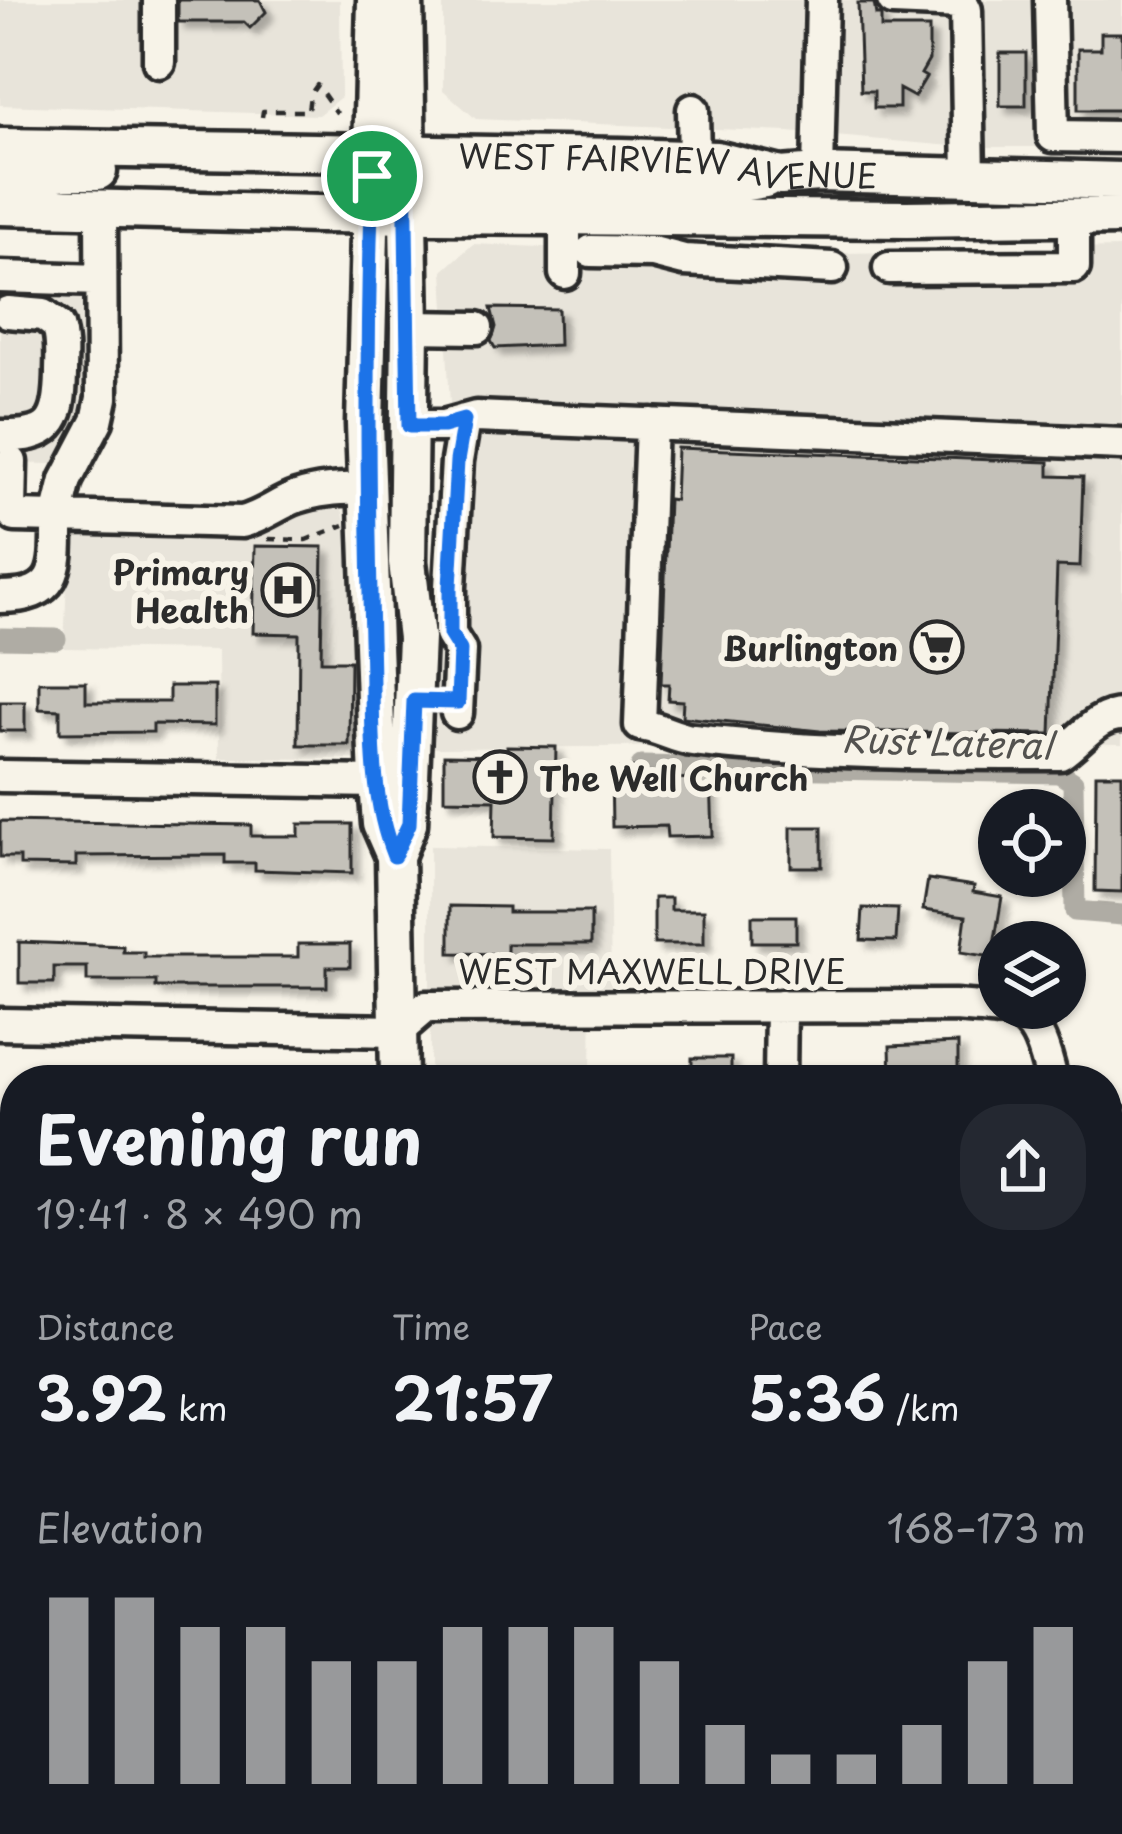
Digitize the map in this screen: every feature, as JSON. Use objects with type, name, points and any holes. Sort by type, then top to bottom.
[{"type":"main road","points":[[376,0],[389,182],[410,327],[407,562],[416,638],[409,824],[394,856]]},
{"type":"main road","points":[[399,1065],[394,856],[381,824],[367,488],[404,0]]},
{"type":"main road","name":"WEST FAIRVIEW AVENUE","points":[[0,147],[389,182],[565,214],[907,219],[1122,216]]},
{"type":"main road","name":"WEST FAIRVIEW AVENUE","points":[[0,206],[101,210],[694,159],[781,176],[818,172],[1122,181]]},
{"type":"main road","points":[[0,180],[66,170],[716,187],[781,176]]},
{"type":"street","points":[[818,172],[822,0]]},
{"type":"street","points":[[892,0],[961,1],[966,10],[969,178]]},
{"type":"street","points":[[1050,0],[1052,136],[1122,137]]},
{"type":"street","points":[[159,1],[159,62]]},
{"type":"street","points":[[693,110],[694,159]]},
{"type":"street","points":[[1067,136],[1067,180]]},
{"type":"street","points":[[0,597],[34,595],[45,586],[57,564],[57,517],[66,480],[97,421],[102,398],[101,210]]},
{"type":"street","points":[[565,214],[565,273]]},
{"type":"street","points":[[907,219],[898,268],[1074,267],[1074,217]]},
{"type":"street","points":[[592,251],[832,268]]},
{"type":"street","points":[[0,277],[101,280]]},
{"type":"street","points":[[8,312],[44,315],[58,326],[61,400],[47,428],[5,449],[12,514],[242,522],[318,490],[367,488]]},
{"type":"street","points":[[410,327],[477,328]]},
{"type":"street","points":[[409,426],[443,426],[476,417],[1122,444]]},
{"type":"street","points":[[414,701],[458,708],[460,650],[450,634],[450,587],[464,420]]},
{"type":"street","points":[[651,424],[640,724],[684,739],[754,747],[892,754],[1060,754],[1098,720],[1122,715]]},
{"type":"street","points":[[0,776],[378,782]]},
{"type":"street","points":[[780,1065],[781,1006]]},
{"type":"street","name":"WEST MAXWELL DRIVE","points":[[0,1024],[398,1030],[426,1007],[1005,1010],[1034,1024],[1047,1065]]},
{"type":"path","points":[[262,117],[263,110],[308,110],[317,86],[337,113]]},
{"type":"path","points":[[249,538],[306,540],[350,524]]},
{"type":"shaded area","points":[[0,0],[340,0],[341,97],[318,115],[0,105]]},
{"type":"shaded area","points":[[443,0],[1122,0],[1122,147],[964,147],[788,132],[476,119],[443,90]]},
{"type":"shaded area","points":[[473,244],[729,255],[1122,248],[1122,744],[430,748],[440,564],[453,463],[443,271]]},
{"type":"shaded area","points":[[0,292],[84,294],[81,409],[55,464],[0,463]]},
{"type":"shaded area","points":[[340,500],[351,547],[357,759],[219,758],[218,650],[64,648],[69,530],[263,532],[293,508]]},
{"type":"shaded area","points":[[430,846],[609,849],[611,986],[592,988],[591,1065],[430,1065]]},
{"type":"building","points":[[178,0],[260,0],[266,12],[250,28],[244,22],[178,22]]},
{"type":"building","points":[[858,3],[874,3],[881,28],[929,28],[929,60],[921,74],[926,77],[914,97],[899,89],[899,108],[874,108],[874,91],[861,91]]},
{"type":"building","points":[[1101,33],[1122,33],[1122,110],[1078,110],[1078,49],[1101,49]]},
{"type":"building","points":[[1000,53],[1026,53],[1026,106],[1000,106]]},
{"type":"building","points":[[491,308],[558,309],[559,345],[495,348]]},
{"type":"building","name":"Burlington","points":[[677,448],[1049,462],[1049,476],[1083,477],[1080,567],[1057,566],[1051,734],[820,731],[682,717],[683,701],[668,700],[669,684],[661,684],[668,499],[675,500]]},
{"type":"building","points":[[255,546],[323,547],[321,661],[350,661],[349,745],[298,745],[299,634],[253,633]]},
{"type":"building","points":[[39,682],[86,682],[86,702],[169,702],[169,686],[215,686],[215,725],[153,724],[153,732],[60,733],[60,710],[39,709]]},
{"type":"building","points":[[0,702],[25,702],[25,731],[0,731]]},
{"type":"building","name":"The Well Church","points":[[507,746],[556,747],[554,838],[494,837],[495,800],[444,799],[444,755],[507,756]]},
{"type":"building","points":[[643,768],[643,774],[659,774],[659,779],[711,778],[713,836],[667,837],[666,826],[612,827],[611,769]]},
{"type":"building","points":[[1096,774],[1122,774],[1122,892],[1095,891]]},
{"type":"building","points":[[0,821],[251,825],[251,836],[299,836],[299,824],[352,824],[352,873],[255,870],[255,863],[225,863],[225,855],[76,856],[76,866],[20,865],[20,857],[0,857]]},
{"type":"building","points":[[791,827],[822,827],[822,867],[791,867]]},
{"type":"building","points":[[928,879],[974,886],[978,897],[1002,897],[998,921],[978,921],[978,955],[961,952],[966,916],[923,910]]},
{"type":"building","points":[[654,898],[671,898],[671,910],[704,910],[704,944],[654,944]]},
{"type":"building","points":[[450,906],[591,912],[591,944],[507,944],[507,954],[450,953]]},
{"type":"building","points":[[863,908],[898,909],[896,941],[861,940]]},
{"type":"building","points":[[752,916],[796,916],[796,942],[752,942]]},
{"type":"building","points":[[19,942],[123,946],[123,952],[144,952],[144,957],[298,957],[298,944],[350,944],[350,967],[327,967],[327,987],[156,987],[156,981],[87,981],[87,967],[54,967],[54,983],[19,983]]},
{"type":"building","points":[[958,1043],[958,1065],[891,1065],[890,1046]]},
{"type":"building","points":[[692,1058],[731,1058],[731,1065],[692,1065]]},
{"type":"waterway","name":"Rust Lateral","points":[[0,638],[56,639]]},
{"type":"waterway","name":"Rust Lateral","points":[[641,766],[1059,773],[1073,782],[1075,911],[1122,915]]},
{"type":"place","name":"Primary Health","points":[[288,590]]},
{"type":"place","name":"Burlington","points":[[937,647]]},
{"type":"place","name":"The Well Church","points":[[500,777]]},
{"type":"route","points":[[373,154],[405,154],[409,426],[443,426],[464,420],[450,587],[450,634],[460,650],[458,702],[414,701],[409,824],[394,856],[381,824],[372,658],[365,424],[372,176],[373,154]]}]
